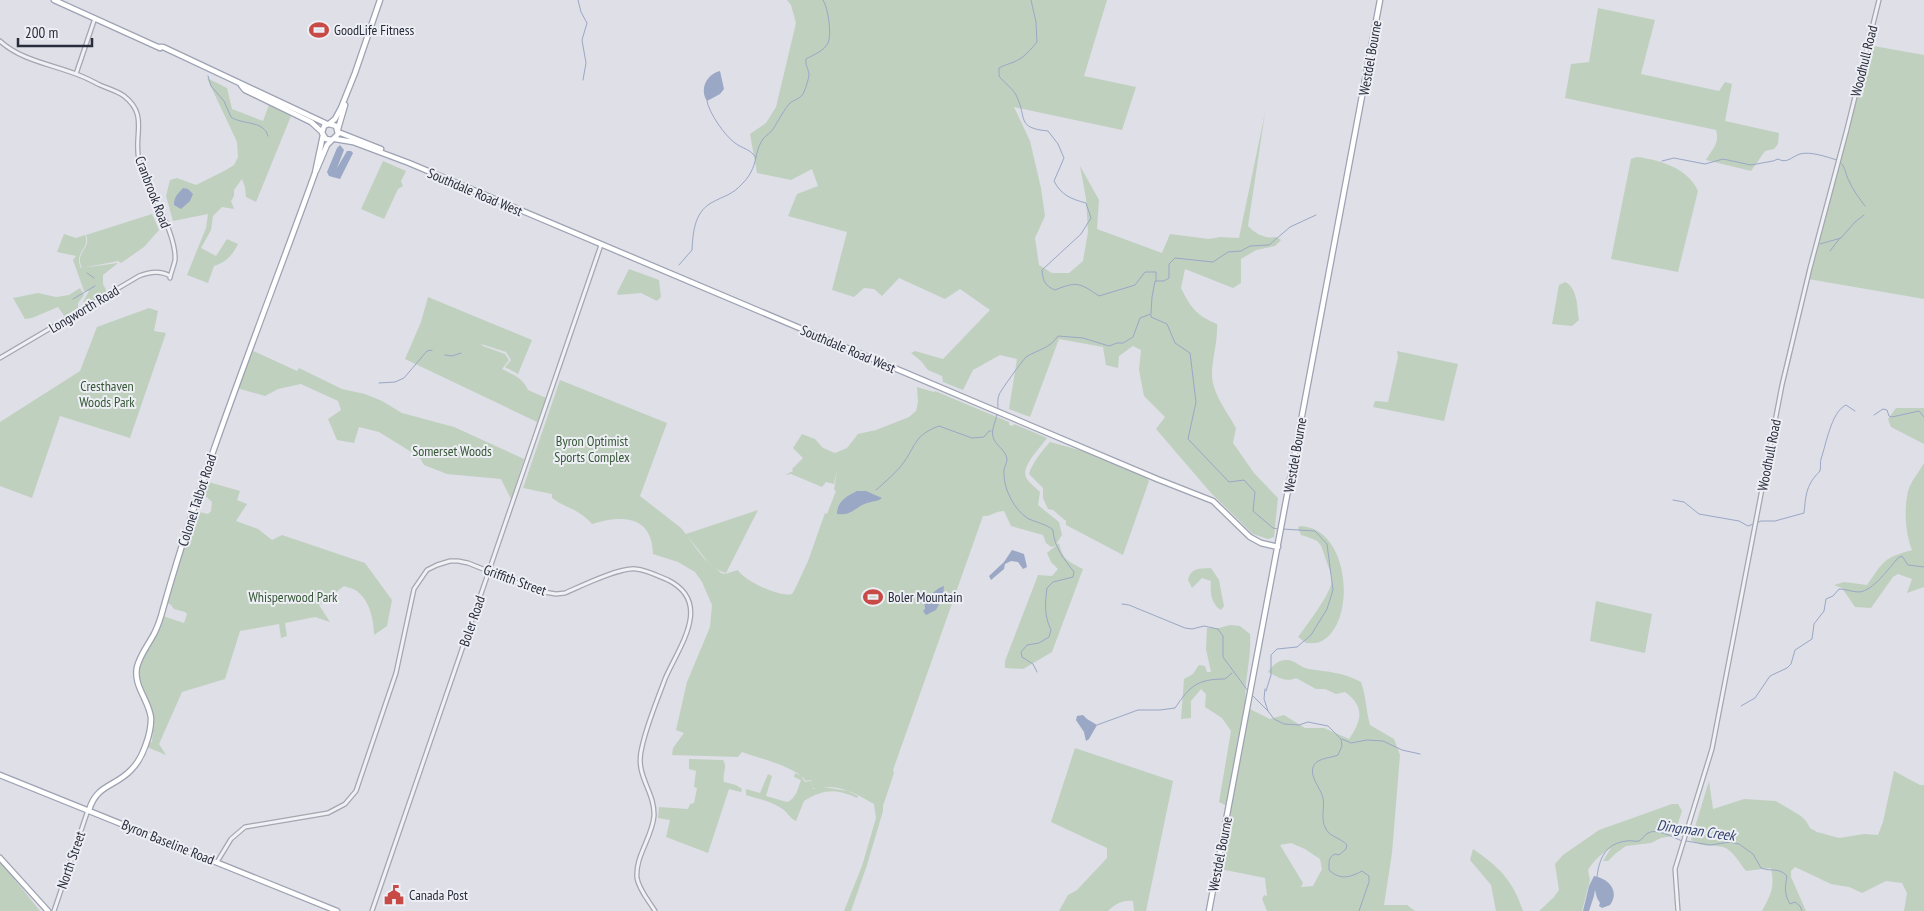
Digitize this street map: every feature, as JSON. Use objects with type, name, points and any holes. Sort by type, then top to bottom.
[{"type":"main road","points":[[54,0],[188,62],[193,62],[328,124],[334,125],[338,131]]},
{"type":"main road","points":[[322,134],[323,128],[338,116],[380,0]]},
{"type":"main road","name":"Westdel Bourne","points":[[1209,911],[1380,0]]},
{"type":"main road","points":[[240,84],[245,90],[312,122],[326,139],[333,139],[338,131],[355,72]]},
{"type":"main road","name":"Southdale Road West","points":[[338,131],[409,163]]},
{"type":"main road","name":"Colonel Talbot Road","points":[[315,172],[322,134]]},
{"type":"main road","name":"Southdale Road West","points":[[333,139],[353,142],[409,163],[1157,479],[1213,500],[1250,537],[1262,543],[1278,547]]},
{"type":"main road","name":"Colonel Talbot Road","points":[[88,810],[92,799],[100,790],[131,771],[141,758],[147,742],[151,717],[139,687],[137,668],[141,656],[159,622],[201,485],[315,172],[327,145],[333,139]]},
{"type":"main road","name":"Byron Baseline Road","points":[[0,775],[336,911]]},
{"type":"main road","points":[[0,858],[48,911]]},
{"type":"street","name":"Woodhull Road","points":[[1678,911],[1675,869],[1712,749],[1782,385],[1879,0]]},
{"type":"street","points":[[76,74],[95,18]]},
{"type":"street","name":"Cranbrook Road","points":[[0,41],[24,56],[76,74],[116,91],[129,100],[134,107],[140,124],[138,146],[140,161],[173,242],[175,260],[170,277]]},
{"type":"street","name":"Boler Road","points":[[372,911],[602,245]]},
{"type":"street","name":"Longworth Road","points":[[0,358],[139,276],[152,272],[168,274],[170,277]]},
{"type":"street","name":"Griffith Street","points":[[217,862],[231,839],[245,827],[328,813],[345,804],[356,791],[396,673],[414,589],[427,570],[450,561],[468,563],[538,591],[556,594],[565,593],[621,570],[636,569],[672,582],[679,587],[688,600],[691,614],[689,629],[666,679],[642,746],[639,761],[640,770],[651,798],[654,816],[637,870],[638,881],[655,911]]},
{"type":"street","name":"North Street","points":[[54,911],[88,810]]},
{"type":"green space","points":[[787,0],[1107,0],[1084,76],[1136,87],[1122,130],[1014,107],[1030,141],[1041,188],[1045,216],[1035,238],[1039,265],[1052,273],[1069,273],[1083,261],[1088,232],[1086,198],[1080,166],[1099,200],[1097,229],[1162,253],[1170,234],[1209,239],[1220,237],[1239,238],[1265,113],[1248,226],[1260,235],[1276,237],[1281,240],[1275,246],[1256,250],[1241,259],[1241,283],[1233,288],[1185,269],[1181,288],[1195,310],[1217,324],[1212,369],[1213,382],[1217,396],[1236,428],[1233,443],[1254,473],[1278,498],[1274,537],[1268,539],[1253,534],[1211,493],[1156,429],[1165,417],[1144,396],[1139,370],[1141,350],[1133,346],[1119,356],[1118,368],[1106,365],[1103,347],[1059,339],[1030,417],[1009,409],[1017,359],[1000,355],[973,370],[963,390],[943,382],[942,376],[928,370],[911,353],[915,351],[943,359],[990,310],[960,289],[945,299],[899,278],[882,296],[874,289],[864,288],[854,297],[832,290],[847,232],[788,216],[797,194],[818,186],[812,169],[791,180],[757,173],[750,134],[766,123],[776,107],[796,23],[791,5]]},
{"type":"green space","points":[[1598,8],[1655,20],[1641,74],[1719,91],[1725,82],[1732,84],[1725,121],[1779,133],[1778,144],[1774,149],[1765,151],[1751,171],[1706,160],[1716,143],[1716,130],[1565,98],[1571,64],[1589,62]]},
{"type":"green space","points":[[1868,45],[1924,55],[1924,299],[1808,279]]},
{"type":"green space","points":[[207,78],[227,88],[232,109],[263,121],[269,105],[291,116],[256,202],[246,197],[242,179],[234,190],[234,196],[231,201],[234,209],[222,207],[213,216],[211,230],[201,248],[216,256],[227,239],[238,244],[228,258],[214,266],[208,283],[187,275],[206,228],[208,214],[173,221],[166,196],[170,180],[177,178],[196,185],[234,165],[238,157],[237,142]]},
{"type":"green space","points":[[1637,157],[1655,160],[1680,171],[1687,176],[1698,191],[1678,272],[1611,259],[1631,159]]},
{"type":"green space","points":[[383,161],[406,171],[401,181],[403,186],[398,189],[384,219],[361,209]]},
{"type":"green space","points":[[152,214],[159,230],[144,247],[121,263],[118,261],[82,268],[80,258],[87,244],[86,235]]},
{"type":"green space","points":[[64,234],[76,238],[85,235],[86,244],[79,258],[81,268],[118,263],[103,275],[103,284],[107,292],[87,304],[83,302],[89,291],[84,291],[73,260],[76,256],[57,252]]},
{"type":"green space","points":[[629,269],[659,280],[661,297],[657,301],[641,293],[618,295],[617,293]]},
{"type":"green space","points":[[1565,282],[1575,293],[1577,304],[1579,320],[1572,326],[1552,324],[1559,285]]},
{"type":"green space","points":[[80,288],[84,295],[78,303],[78,308],[65,317],[58,307],[25,319],[13,298],[38,293],[56,297],[69,295]]},
{"type":"green space","points":[[428,297],[532,340],[518,374],[505,367],[511,360],[506,352],[481,344],[505,354],[509,360],[502,369],[521,380],[528,390],[546,398],[537,422],[405,359],[421,322]]},
{"type":"green space","name":"Cresthaven Woods Park","points":[[149,308],[158,311],[154,331],[166,333],[130,438],[60,416],[32,498],[0,486],[0,422],[80,371],[97,327]]},
{"type":"green space","name":"Somerset Woods","points":[[251,350],[297,371],[299,368],[342,389],[365,394],[382,401],[402,413],[454,427],[524,459],[511,499],[501,479],[447,474],[424,465],[420,458],[379,432],[359,427],[354,443],[337,440],[328,419],[341,410],[338,401],[301,384],[278,389],[265,396],[237,388]]},
{"type":"green space","points":[[1397,351],[1458,364],[1444,421],[1373,407],[1375,401],[1388,402],[1398,357]]},
{"type":"green space","name":"Boler Mountain","points":[[560,380],[667,423],[640,496],[681,528],[708,562],[721,573],[725,574],[738,570],[747,579],[772,591],[787,595],[792,594],[808,561],[825,513],[827,514],[836,491],[834,490],[837,469],[834,484],[826,482],[822,487],[791,474],[785,475],[793,471],[792,469],[803,458],[793,448],[802,434],[815,439],[823,448],[835,453],[847,448],[858,434],[876,430],[909,417],[916,411],[918,402],[917,387],[935,391],[1009,422],[1009,425],[1013,426],[1014,424],[1047,438],[1032,457],[1025,473],[1028,481],[1040,492],[1038,505],[1059,522],[1062,535],[1055,546],[1051,547],[1046,543],[1043,535],[1011,526],[1004,511],[983,516],[893,770],[894,773],[867,865],[851,911],[844,911],[862,866],[876,818],[874,804],[850,791],[823,787],[848,791],[858,796],[857,798],[836,791],[817,794],[804,801],[796,821],[777,806],[746,795],[746,789],[760,793],[768,774],[772,776],[766,796],[787,802],[790,801],[795,796],[801,780],[794,777],[795,773],[801,776],[794,771],[742,752],[738,757],[672,755],[673,748],[684,733],[676,730],[687,682],[710,627],[712,605],[702,582],[695,572],[678,562],[653,554],[651,541],[641,525],[624,519],[614,519],[592,524],[582,515],[557,502],[552,498],[552,494],[523,488]]},
{"type":"green space","points":[[1896,408],[1924,408],[1924,444],[1891,427],[1888,419]]},
{"type":"green space","points":[[1050,442],[1086,452],[1147,478],[1149,481],[1123,555],[1066,525],[1066,521],[1053,510],[1048,509],[1043,498],[1043,488],[1029,474],[1035,461]]},
{"type":"green space","points":[[1924,463],[1924,587],[1907,593],[1912,579],[1898,574],[1893,577],[1871,608],[1855,607],[1842,588],[1834,585],[1844,582],[1867,585],[1890,558],[1912,550],[1907,528],[1907,498],[1911,484]]},
{"type":"green space","name":"Whisperwood Park","points":[[205,481],[240,491],[237,500],[247,504],[236,521],[258,529],[272,540],[282,535],[365,563],[392,600],[387,626],[374,635],[372,618],[366,601],[356,590],[344,586],[319,605],[330,622],[315,617],[285,623],[287,636],[281,638],[279,624],[240,631],[225,679],[182,692],[159,744],[166,755],[147,747],[152,741],[154,716],[140,684],[139,667],[141,659],[157,634],[163,616],[184,623],[187,614],[174,609],[167,603],[195,511],[208,514],[211,511],[212,502],[201,492]]},
{"type":"green space","points":[[758,510],[726,573],[708,562],[686,534]]},
{"type":"green space","points":[[1300,526],[1317,530],[1329,542],[1338,558],[1343,577],[1344,597],[1340,615],[1333,631],[1322,641],[1316,643],[1306,643],[1298,637],[1324,600],[1332,579],[1321,545],[1301,535],[1298,528]]},
{"type":"green space","points":[[1059,543],[1064,556],[1083,569],[1052,652],[1023,669],[1005,668],[1005,661],[1038,575],[1052,576],[1058,569],[1051,562],[1047,553]]},
{"type":"green space","points":[[1211,568],[1219,580],[1224,606],[1221,610],[1215,604],[1212,597],[1211,581],[1202,578],[1192,588],[1188,580],[1194,571]]},
{"type":"green space","points":[[1596,601],[1652,614],[1645,653],[1590,641]]},
{"type":"green space","points":[[1230,625],[1240,626],[1250,634],[1246,707],[1270,719],[1284,715],[1305,728],[1324,728],[1349,739],[1359,720],[1356,703],[1345,692],[1336,694],[1325,689],[1316,689],[1296,678],[1285,680],[1268,672],[1273,665],[1281,661],[1290,660],[1306,668],[1342,674],[1361,682],[1370,725],[1394,739],[1400,755],[1392,853],[1384,905],[1407,905],[1415,911],[1267,911],[1262,899],[1264,895],[1267,896],[1265,878],[1220,869],[1222,837],[1227,806],[1219,802],[1231,731],[1222,718],[1205,707],[1206,694],[1201,689],[1191,701],[1191,718],[1181,719],[1184,679],[1193,674],[1199,665],[1205,666],[1207,672],[1211,672],[1206,649],[1207,628],[1219,628]],"holes":[[[1291,843],[1305,849],[1320,859],[1322,869],[1313,886],[1301,887],[1303,883],[1280,845]]]},
{"type":"green space","points":[[1075,748],[1173,781],[1146,911],[1134,911],[1133,901],[1126,901],[1113,906],[1108,911],[1059,911],[1068,895],[1077,890],[1107,858],[1107,848],[1051,822]]},
{"type":"green space","points":[[689,759],[723,760],[725,765],[724,782],[736,785],[742,789],[741,792],[729,789],[708,853],[666,837],[670,820],[658,818],[659,807],[688,809],[690,804],[694,803],[697,788],[694,787],[696,771],[689,769]]},
{"type":"green space","points":[[1894,771],[1920,785],[1924,785],[1924,911],[1904,911],[1907,893],[1902,883],[1886,881],[1862,893],[1849,887],[1831,884],[1795,867],[1791,871],[1791,877],[1806,911],[1762,911],[1771,891],[1773,881],[1771,868],[1746,871],[1727,849],[1696,843],[1691,840],[1709,781],[1713,809],[1744,799],[1776,801],[1801,816],[1810,828],[1817,832],[1839,838],[1864,834],[1878,835],[1883,822]]},
{"type":"green space","points":[[1672,804],[1678,804],[1682,811],[1672,836],[1661,838],[1651,843],[1626,846],[1608,861],[1603,861],[1611,848],[1592,863],[1588,870],[1590,880],[1582,911],[1539,911],[1559,890],[1555,864],[1563,855],[1599,830]]},
{"type":"green space","points":[[1473,849],[1504,875],[1519,900],[1523,911],[1496,911],[1491,885],[1470,860]]},
{"type":"green space","points":[[0,861],[40,911],[0,911]]},
{"type":"water","points":[[720,71],[724,89],[720,94],[707,101],[704,87],[711,75]]},
{"type":"water","points":[[340,145],[344,150],[337,168],[347,151],[353,153],[340,179],[329,176],[327,172]]},
{"type":"water","points":[[183,188],[188,189],[193,194],[190,201],[181,209],[174,205],[174,202]]},
{"type":"water","points":[[857,491],[866,491],[882,498],[869,502],[846,514],[837,514],[837,509],[841,502]]},
{"type":"water","points":[[1012,550],[1024,554],[1027,567],[1023,569],[1018,562],[1011,561],[1005,564],[1004,569],[991,580],[989,576],[1004,562]]},
{"type":"water","points":[[944,586],[943,596],[936,610],[926,615],[923,611],[925,609],[924,599],[927,595]]},
{"type":"water","points":[[1083,715],[1097,725],[1086,741],[1084,732],[1076,720],[1077,716]]},
{"type":"water","points":[[1594,876],[1604,880],[1611,886],[1614,895],[1613,900],[1610,905],[1602,908],[1599,906],[1600,903],[1595,890],[1589,911],[1583,911],[1589,886]]},
{"type":"waterway","points":[[578,0],[581,12],[587,23],[582,40],[586,63],[583,80]]},
{"type":"waterway","points":[[679,265],[692,250],[694,230],[701,212],[705,207],[731,193],[743,183],[754,166],[763,139],[772,130],[790,103],[800,98],[803,94],[809,76],[806,59],[824,48],[829,39],[829,21],[823,0]]},
{"type":"waterway","name":"Dingman Creek","points":[[1031,0],[1036,22],[1037,42],[1021,58],[999,68],[999,76],[1016,94],[1024,121],[1038,130],[1048,131],[1058,144],[1064,158],[1054,181],[1067,196],[1086,203],[1091,218],[1081,234],[1042,270],[1044,280],[1049,287],[1055,290],[1068,285],[1078,285],[1087,288],[1099,296],[1135,285],[1145,272],[1156,272],[1156,281]]},
{"type":"waterway","points":[[208,76],[211,86],[224,101],[231,117],[262,127],[268,136]]},
{"type":"waterway","points":[[707,101],[714,118],[727,135],[756,158]]},
{"type":"waterway","points":[[1662,161],[1674,158],[1705,164],[1723,159],[1751,165],[1778,159],[1787,160],[1804,153],[1837,160]]},
{"type":"waterway","points":[[1840,162],[1852,188],[1865,206]]},
{"type":"waterway","points":[[1151,313],[1155,281],[1164,281],[1169,278],[1169,264],[1175,258],[1213,262],[1228,252],[1241,251],[1250,246],[1269,245],[1290,227],[1316,215]]},
{"type":"waterway","points":[[1820,244],[1841,238],[1864,215]]},
{"type":"waterway","points":[[1830,251],[1840,238]]},
{"type":"waterway","points":[[87,273],[94,278]]},
{"type":"waterway","points":[[73,299],[95,286]]},
{"type":"waterway","points":[[998,410],[1000,392],[1024,359],[1047,346],[1058,336],[1083,338],[1109,346],[1123,343],[1133,337],[1140,318],[1151,314]]},
{"type":"waterway","points":[[1151,315],[1151,317],[1167,324],[1175,343],[1190,353],[1196,402],[1188,439],[1229,482],[1244,480],[1255,492],[1253,511],[1273,528],[1278,529]]},
{"type":"waterway","points":[[379,383],[395,382],[404,378],[427,351],[432,350]]},
{"type":"waterway","points":[[445,355],[452,356],[461,353]]},
{"type":"waterway","points":[[1673,500],[1684,502],[1699,514],[1739,521],[1748,526],[1761,521],[1775,521],[1804,513],[1808,490],[1820,471],[1821,459],[1836,414],[1846,405],[1855,411]]},
{"type":"waterway","points":[[1874,415],[1883,409],[1887,410],[1889,416],[1892,417],[1919,411],[1924,417]]},
{"type":"waterway","points":[[997,414],[993,428],[993,437],[1007,459],[1004,472],[1006,487],[1011,500],[1019,511],[1029,519],[1053,530],[1057,547],[1074,572],[1073,577],[1053,582],[1047,588],[1046,609],[1051,630],[1049,637],[1039,643],[1027,645],[1021,652],[1022,657],[1033,664],[1037,672]]},
{"type":"waterway","points":[[876,490],[902,465],[921,436],[931,429],[939,426],[972,438],[984,437],[991,431]]},
{"type":"waterway","points":[[1266,691],[1271,675],[1271,655],[1277,649],[1297,647],[1311,635],[1327,609],[1333,590],[1327,544],[1315,531],[1282,529]]},
{"type":"waterway","points":[[1741,706],[1755,698],[1770,676],[1787,668],[1791,664],[1795,650],[1812,639],[1814,624],[1824,611],[1826,599],[1833,596],[1839,589],[1859,592],[1870,588],[1902,556],[1908,565],[1924,567]]},
{"type":"waterway","points":[[1122,604],[1129,605],[1185,628],[1192,629],[1204,626],[1218,629],[1223,636],[1223,657],[1248,691]]},
{"type":"waterway","points":[[1097,725],[1138,710],[1175,708],[1185,694],[1195,685],[1207,680],[1225,679],[1232,673]]},
{"type":"waterway","name":"Dingman Creek","points":[[1265,689],[1264,699],[1268,711],[1274,719],[1284,724],[1299,725],[1308,722],[1328,726],[1341,739],[1342,746],[1338,755],[1316,763],[1313,773],[1323,798],[1324,825],[1330,834],[1347,845],[1346,849],[1339,855],[1335,854],[1331,857],[1329,860],[1329,870],[1341,877],[1362,871],[1369,876],[1369,882],[1359,911]]},
{"type":"waterway","points":[[1251,694],[1268,711]]},
{"type":"waterway","points":[[1342,739],[1351,743],[1367,740],[1383,741],[1402,750],[1420,754]]},
{"type":"waterway","name":"Dingman Creek","points":[[1597,877],[1605,853],[1609,848],[1620,842],[1639,841],[1651,832],[1665,834],[1682,841]]},
{"type":"waterway","name":"Dingman Creek","points":[[1686,841],[1710,845],[1730,842],[1739,844],[1753,854],[1761,868],[1778,871],[1787,876],[1786,890],[1788,900],[1790,904],[1795,902],[1802,911]]},
{"type":"place","name":"GoodLife Fitness","points":[[319,30]]},
{"type":"place","name":"Boler Mountain","points":[[873,597]]},
{"type":"place","name":"Canada Post","points":[[394,895]]},
{"type":"park label","name":"Byron Optimist Sports Complex","points":[[592,450]]}]
